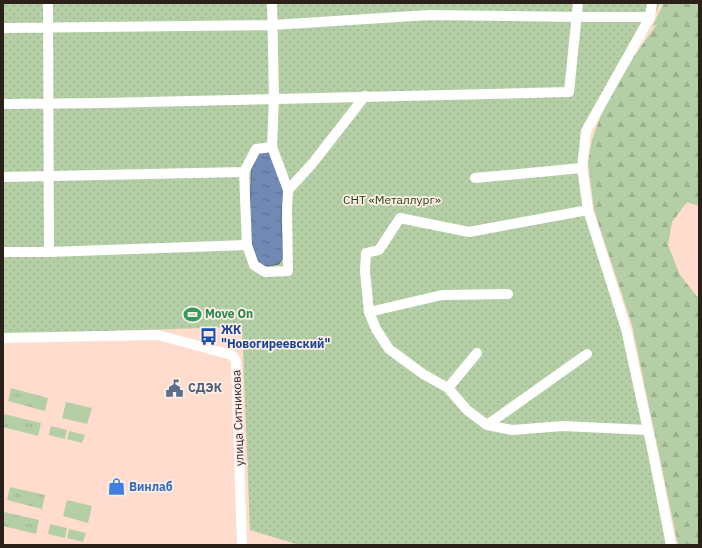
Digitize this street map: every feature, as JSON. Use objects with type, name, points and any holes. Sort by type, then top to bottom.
[{"type":"street","points":[[48,3],[49,252]]},
{"type":"street","points":[[272,3],[274,98],[272,147],[288,190],[288,271],[265,272],[254,265],[247,245],[244,172],[256,149],[272,147]]},
{"type":"street","points":[[3,104],[569,92],[578,3]]},
{"type":"street","points":[[652,3],[650,17],[586,131],[582,168],[588,210],[626,329],[671,545]]},
{"type":"street","points":[[3,28],[273,25],[429,15],[650,17]]},
{"type":"street","points":[[288,190],[312,164],[365,96]]},
{"type":"street","points":[[475,178],[582,168]]},
{"type":"street","points":[[3,177],[244,172]]},
{"type":"street","points":[[588,210],[469,232],[400,218],[379,250],[366,253],[365,272],[370,312],[376,329],[389,349],[423,374],[448,388],[468,410],[487,425],[512,430],[563,426],[647,430]]},
{"type":"street","points":[[3,252],[49,252],[247,245]]},
{"type":"street","points":[[370,312],[442,296],[508,294]]},
{"type":"street","name":"улица Ситникова","points":[[3,338],[158,335],[218,351],[234,357],[236,361],[242,545]]},
{"type":"street","points":[[448,388],[477,354]]},
{"type":"street","points":[[487,425],[587,354]]},
{"type":"green space","name":"СНТ «Металлург»","points":[[3,3],[660,3],[648,31],[588,131],[586,170],[590,199],[674,545],[299,545],[250,530],[242,327],[3,334]]},
{"type":"green space","points":[[664,3],[699,3],[699,206],[687,202],[672,222],[668,245],[680,275],[699,299],[699,545],[678,545],[632,325],[594,210],[588,162],[592,140],[610,90],[657,24],[652,27]]},
{"type":"green space","points":[[11,388],[48,398],[45,411],[8,401]]},
{"type":"green space","points":[[66,402],[92,408],[87,424],[62,418]]},
{"type":"green space","points":[[4,414],[41,423],[38,436],[3,427]]},
{"type":"green space","points":[[51,426],[67,430],[65,439],[49,435]]},
{"type":"green space","points":[[69,431],[85,435],[82,443],[67,439]]},
{"type":"green space","points":[[10,487],[45,495],[42,509],[7,500]]},
{"type":"green space","points":[[67,500],[92,506],[88,523],[63,516]]},
{"type":"green space","points":[[4,512],[39,520],[36,534],[3,526]]},
{"type":"green space","points":[[50,524],[67,528],[65,538],[48,534]]},
{"type":"green space","points":[[69,529],[86,533],[83,542],[67,538]]},
{"type":"water","points":[[266,152],[272,155],[276,164],[283,193],[281,219],[282,259],[279,264],[268,266],[262,265],[259,262],[255,254],[249,229],[252,163],[257,153]]},
{"type":"place","name":"Move On","points":[[192,314]]},
{"type":"place","name":"ЖК \"Новогиреевский\"","points":[[208,337]]},
{"type":"place","name":"СДЭК","points":[[175,388]]},
{"type":"place","name":"Винлаб","points":[[116,487]]}]
